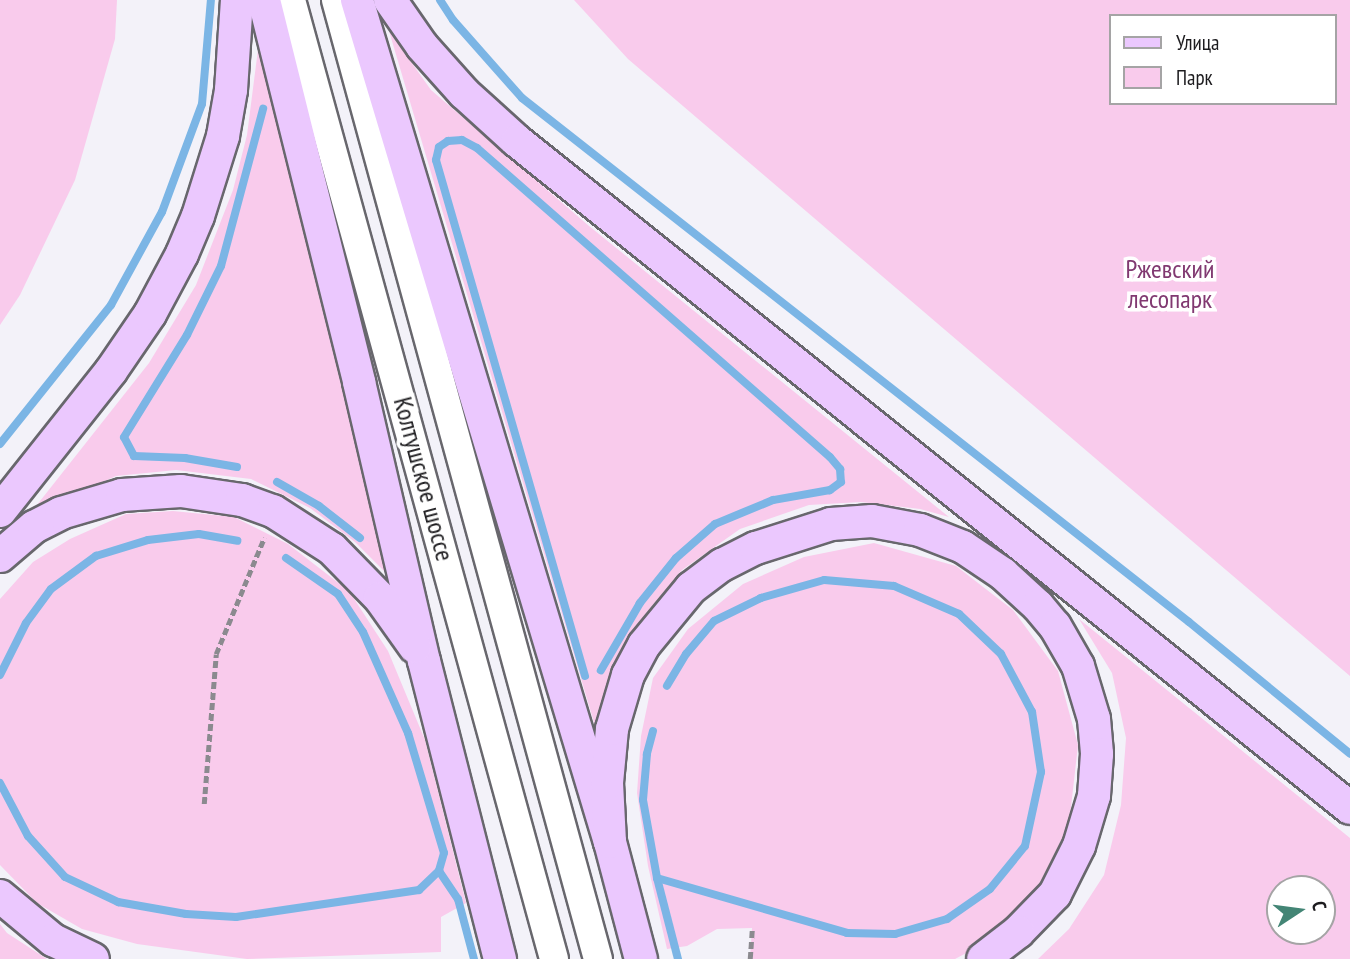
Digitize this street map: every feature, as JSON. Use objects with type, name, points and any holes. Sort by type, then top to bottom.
[{"type":"main road","points":[[0,511],[111,371],[150,314],[182,254],[198,216],[223,136],[231,90],[237,0]]},
{"type":"main road","points":[[264,0],[356,368],[424,662],[500,959]]},
{"type":"main road","name":"Колтушское шоссе","points":[[291,0],[554,959]]},
{"type":"main road","name":"Колтушское шоссе","points":[[336,0],[598,959]]},
{"type":"main road","points":[[357,0],[610,842],[641,959]]},
{"type":"main road","points":[[390,0],[422,46],[464,93],[517,141],[1350,808]]},
{"type":"main road","points":[[0,556],[34,527],[61,513],[122,495],[181,491],[209,494],[274,511],[332,549],[359,573],[424,662]]},
{"type":"main road","points":[[610,842],[607,783],[612,729],[628,675],[644,645],[684,595],[722,565],[792,535],[831,524],[872,521],[920,530],[963,547],[1003,574],[1038,606],[1055,626],[1078,666],[1094,719],[1097,754],[1094,796],[1079,846],[1055,894],[1018,932],[983,959]]},
{"type":"main road","points":[[0,896],[53,940],[93,959]]},
{"type":"path","points":[[204,804],[216,654],[274,511]]},
{"type":"path","points":[[750,959],[752,928]]},
{"type":"green space","points":[[0,0],[117,0],[115,39],[75,180],[20,295],[0,325]]},
{"type":"green space","name":"Ржевский лесопарк","points":[[574,0],[1350,0],[1350,676],[628,59]]},
{"type":"green space","points":[[389,31],[431,90],[589,226],[949,517],[920,509],[861,502],[809,505],[740,529],[682,570],[647,612],[615,671],[596,729]]},
{"type":"green space","points":[[260,34],[392,579],[355,542],[310,508],[251,479],[176,470],[116,476],[29,515],[149,363],[196,285],[233,190],[247,135]]},
{"type":"green space","points":[[173,511],[234,517],[288,544],[349,591],[388,651],[425,740],[466,903],[441,917],[441,952],[247,959],[137,944],[82,929],[37,903],[0,865],[0,599],[33,562],[70,539],[126,514]]},
{"type":"green space","points":[[874,543],[956,566],[1013,610],[1058,671],[1078,745],[1069,825],[1035,893],[989,941],[955,959],[750,959],[752,928],[717,929],[687,946],[667,949],[648,866],[637,793],[641,736],[653,678],[688,629],[743,584],[804,557]]},
{"type":"green space","points":[[1079,619],[1350,838],[1350,959],[1038,959],[1069,929],[1104,875],[1121,805],[1126,738],[1112,673]]},
{"type":"green space","points":[[0,924],[7,933],[47,959],[0,959]]},
{"type":"waterway","points":[[0,444],[111,305],[162,212],[202,104],[211,0]]},
{"type":"waterway","points":[[440,0],[453,20],[522,98],[1189,622],[1350,754]]},
{"type":"waterway","points":[[237,467],[185,458],[134,456],[124,437],[187,335],[221,266],[263,109]]},
{"type":"waterway","points":[[585,676],[436,160],[439,147],[448,141],[462,140],[477,148],[830,457],[840,469],[841,482],[830,490],[773,500],[715,524],[676,558],[640,603],[601,670]]},
{"type":"waterway","points":[[277,482],[319,506],[360,538]]},
{"type":"waterway","points":[[0,675],[26,623],[51,589],[96,556],[148,540],[199,534],[237,541]]},
{"type":"waterway","points":[[286,558],[338,594],[363,632],[408,733],[444,853],[439,871],[458,899],[474,959]]},
{"type":"waterway","points":[[657,878],[847,933],[895,934],[947,919],[990,889],[1025,846],[1041,772],[1032,712],[1001,654],[959,614],[894,586],[824,580],[761,598],[714,621],[686,654],[667,686]]},
{"type":"waterway","points":[[653,731],[647,754],[643,800],[657,878],[678,959]]},
{"type":"waterway","points":[[0,783],[28,836],[65,877],[118,902],[186,914],[236,917],[419,890],[439,871]]}]
